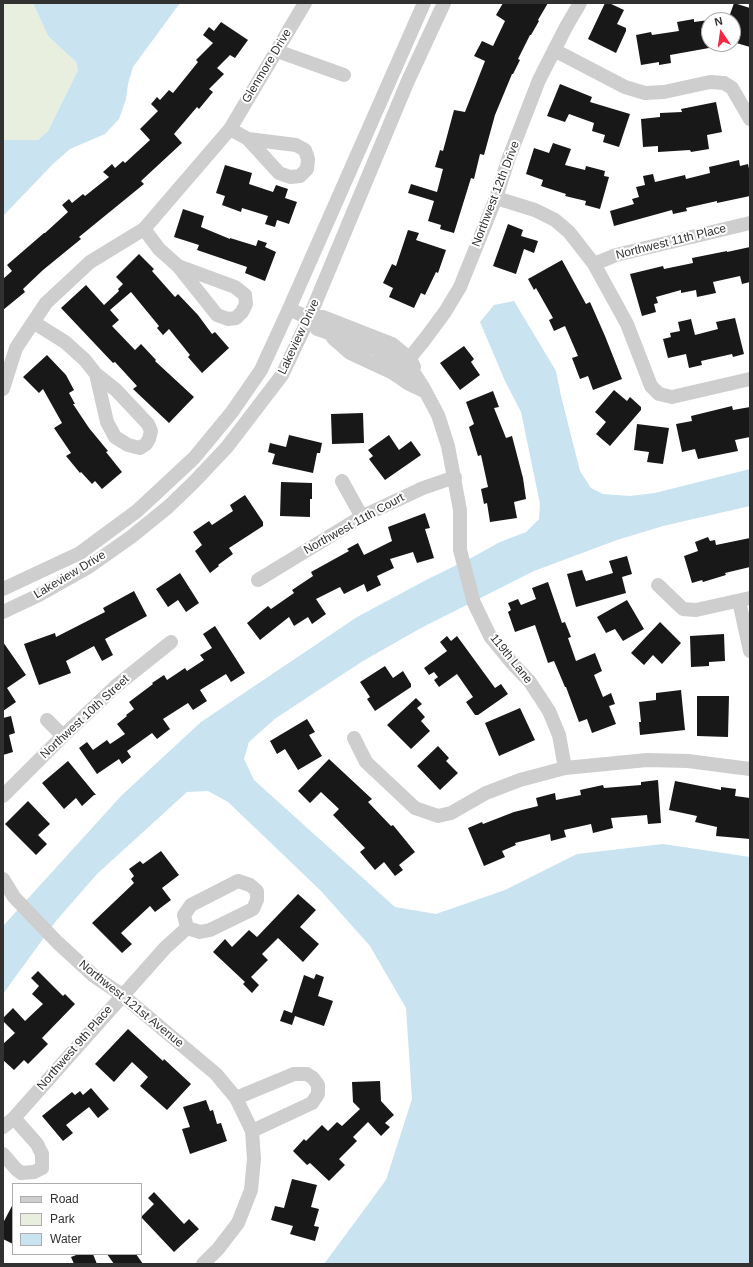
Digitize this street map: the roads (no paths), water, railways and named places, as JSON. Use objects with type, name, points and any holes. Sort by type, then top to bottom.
[{"type":"street","name":"Glenmore Drive","points":[[3,389],[16,348],[46,303],[90,262],[144,229],[230,129],[305,3]]},
{"type":"street","name":"Lakeview Drive","points":[[3,589],[80,553],[137,511],[194,458],[232,412],[261,370],[290,309],[424,3]]},
{"type":"street","name":"Lakeview Drive","points":[[3,612],[39,595],[87,568],[131,537],[168,508],[227,448],[282,375],[309,318],[407,83],[444,3]]},
{"type":"street","name":"Northwest 12th Drive","points":[[403,366],[445,312],[460,286],[496,198],[539,80],[580,3]]},
{"type":"street","points":[[554,50],[625,87],[645,93],[664,92],[710,82],[724,83],[732,88],[750,119]]},
{"type":"street","points":[[277,51],[344,75]]},
{"type":"street","points":[[230,129],[248,139]]},
{"type":"street","points":[[496,198],[535,210],[555,220],[569,232],[594,264],[627,324],[651,386],[659,394],[672,397],[750,380]]},
{"type":"street","name":"Northwest 11th Place","points":[[594,264],[616,255],[750,223]]},
{"type":"street","points":[[144,229],[159,249],[178,266],[217,315],[228,320],[236,318],[242,312],[246,304],[244,295],[236,287],[178,266]]},
{"type":"street","points":[[290,309],[309,318],[317,329],[376,349],[403,366]]},
{"type":"street","points":[[309,318],[323,317],[392,344],[403,366]]},
{"type":"street","points":[[33,322],[65,342],[85,360],[96,374],[116,390],[148,424],[151,431],[149,439],[146,444],[140,448],[128,445],[115,437],[107,422],[96,374]]},
{"type":"street","name":"119th Lane","points":[[403,366],[414,373],[424,390],[438,415],[448,446],[460,510],[460,550],[477,609],[490,636],[530,682],[549,711],[559,735],[565,768]]},
{"type":"street","name":"Northwest 11th Court","points":[[258,580],[362,517],[423,488],[455,477]]},
{"type":"street","points":[[342,481],[362,517]]},
{"type":"street","points":[[658,585],[683,609],[696,610],[744,600],[750,651]]},
{"type":"street","name":"Northwest 10th Street","points":[[3,796],[116,686],[170,642]]},
{"type":"street","points":[[47,720],[63,736]]},
{"type":"street","points":[[354,738],[366,762],[415,808],[438,816],[451,813],[486,793],[520,780],[565,768],[647,760],[688,761],[750,769]]},
{"type":"street","name":"Northwest 121st Avenue","points":[[3,879],[14,896],[57,942],[94,976],[122,995],[216,1074],[236,1098],[252,1131]]},
{"type":"street","points":[[238,881],[250,885],[256,891],[257,900],[252,909],[210,930],[200,932],[187,928],[184,915],[190,905],[238,881]]},
{"type":"street","name":"Northwest 9th Place","points":[[3,1127],[14,1118],[165,948],[187,928]]},
{"type":"street","points":[[203,1264],[218,1249],[238,1223],[251,1190],[254,1159],[252,1131],[312,1103],[318,1094],[318,1085],[313,1078],[307,1074],[294,1074],[236,1098]]},
{"type":"street","points":[[3,1154],[11,1165],[21,1173],[27,1174],[42,1168],[42,1154],[14,1118]]},
{"type":"water","points":[[33,3],[180,3],[133,67],[128,84],[126,99],[119,119],[105,134],[70,149],[53,164],[3,216],[3,140],[38,140],[48,131],[78,70],[76,62],[48,36]]},
{"type":"water","points":[[514,301],[556,371],[580,471],[591,488],[603,494],[630,496],[655,493],[750,469],[750,506],[663,526],[617,540],[534,571],[421,628],[363,661],[276,718],[249,742],[244,759],[254,780],[395,907],[436,914],[505,890],[577,854],[663,844],[750,857],[750,1264],[324,1264],[386,1180],[412,1099],[406,1008],[370,946],[321,891],[228,802],[208,791],[187,792],[97,874],[56,921],[3,994],[3,926],[121,796],[201,722],[357,617],[500,542],[526,532],[539,519],[540,504],[521,412],[505,381],[480,322],[494,305]]}]
